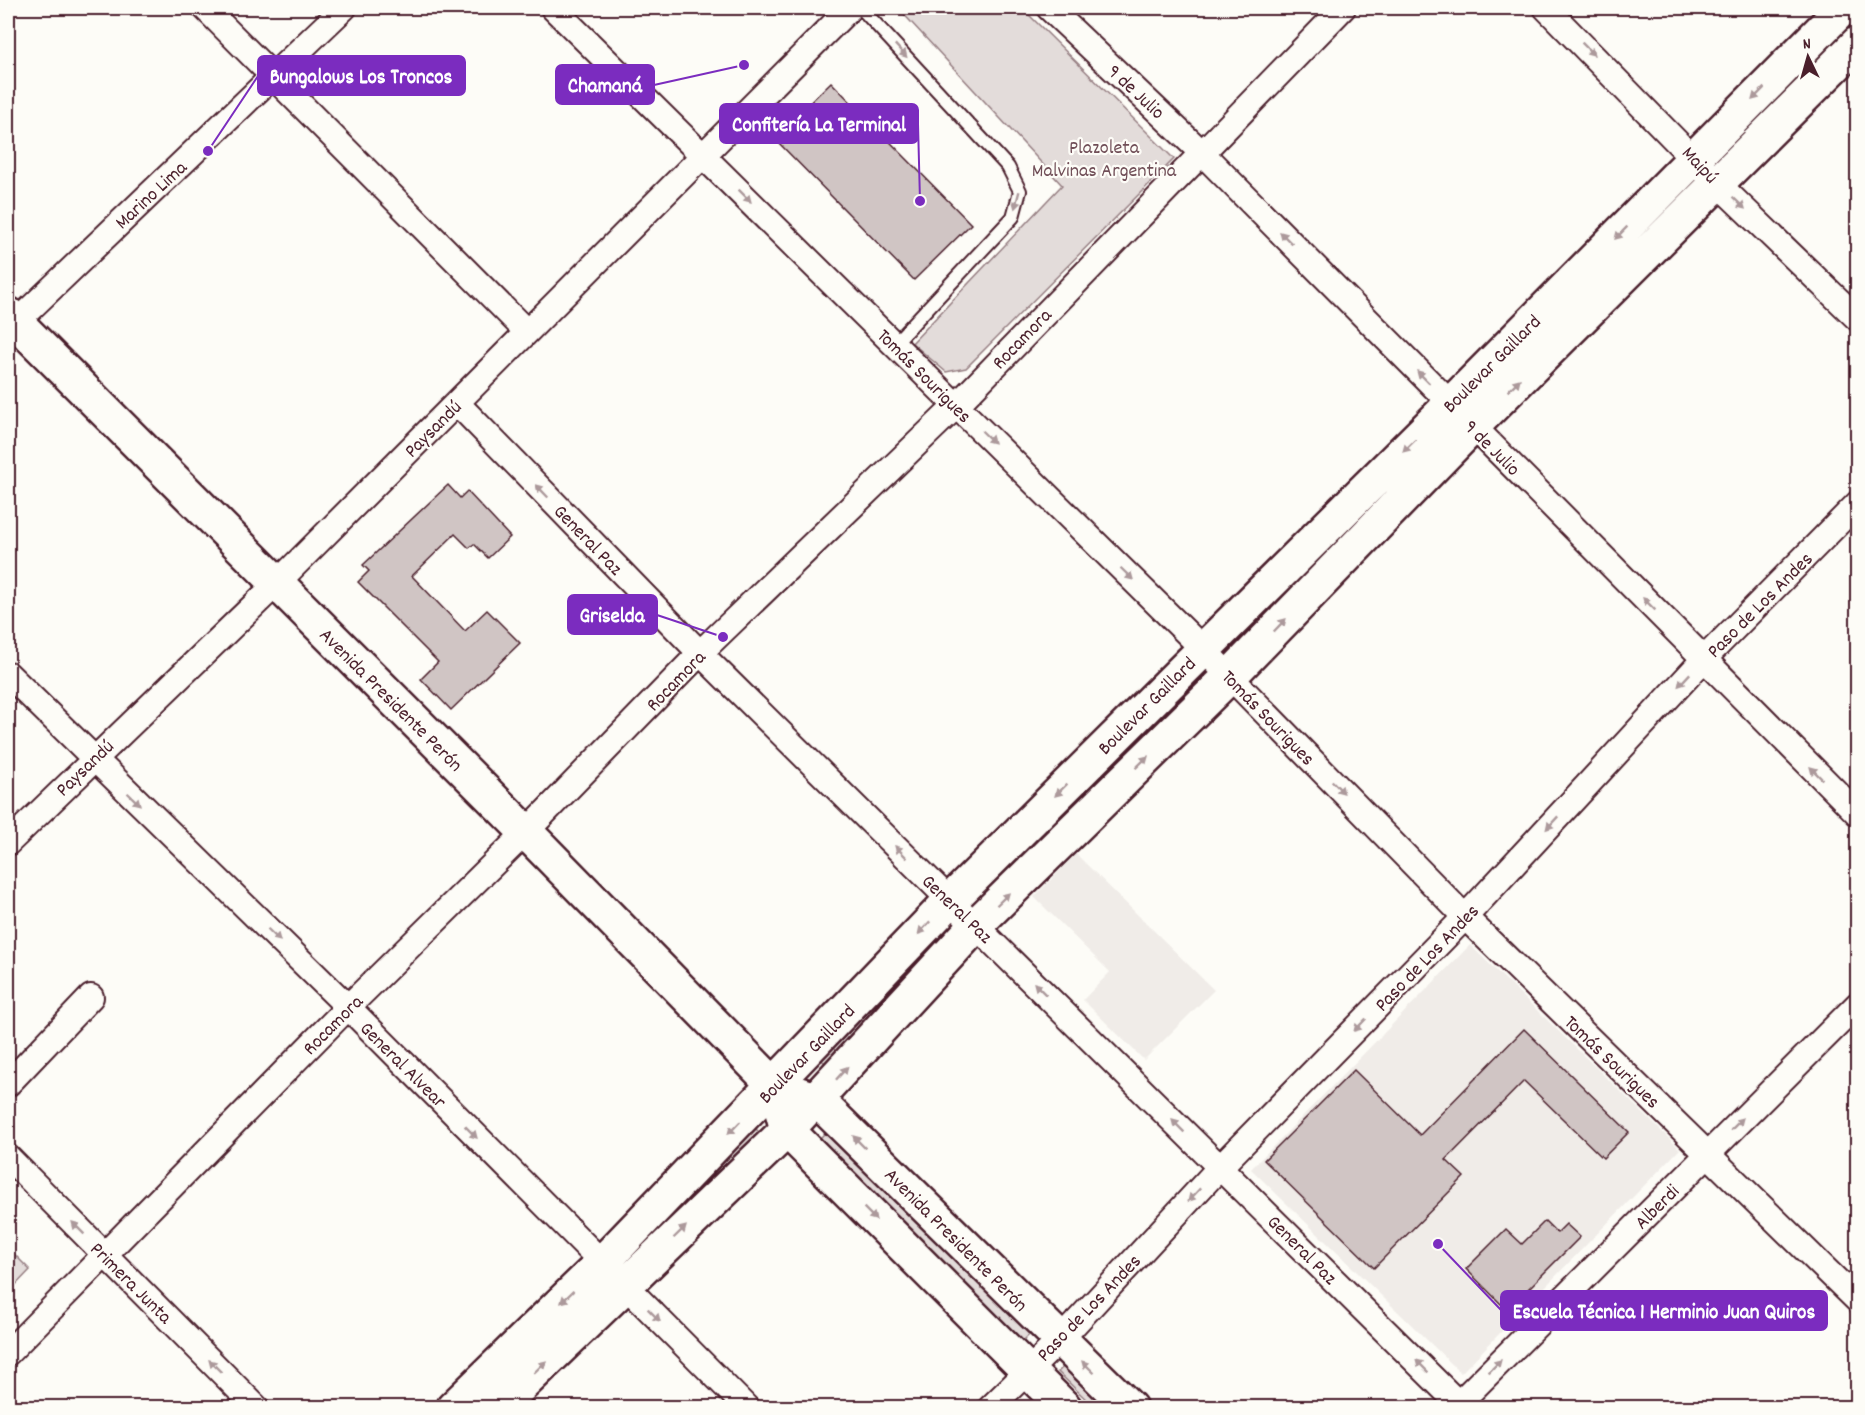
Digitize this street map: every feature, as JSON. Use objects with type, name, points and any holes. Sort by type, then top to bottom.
[{"type":"street","points":[[205,8],[276,76],[526,331]]},
{"type":"street","name":"Marino Lima","points":[[10,322],[276,76],[344,8]]},
{"type":"street","name":"Tomás Sourigues","points":[[553,8],[1202,648],[1466,917],[1857,1301]]},
{"type":"street","name":"Paysandú","points":[[8,843],[92,759],[276,584],[850,8]]},
{"type":"street","name":"9 de Julio","points":[[1049,8],[1200,151],[1857,814]]},
{"type":"street","name":"Rocamora","points":[[8,1353],[348,1008],[526,832],[700,653],[956,406],[1200,151],[1343,8]]},
{"type":"street","name":"Maipú","points":[[1546,8],[1857,319]]},
{"type":"street","name":"Boulevar Gaillard","points":[[453,1407],[787,1130],[817,1100],[976,925],[1229,677],[1462,415],[1706,170],[1843,8]]},
{"type":"street","name":"Boulevar Gaillard","points":[[1706,170],[1857,43]]},
{"type":"street","name":"Avenida Presidente Perón","points":[[10,322],[526,832],[775,1086],[817,1100],[1130,1407]]},
{"type":"street","name":"General Paz","points":[[457,403],[700,653],[1459,1406]]},
{"type":"street","name":"Boulevar Gaillard","points":[[498,1407],[775,1086],[950,901],[1202,648],[1462,415]]},
{"type":"street","name":"Paso de Los Andes","points":[[990,1407],[1026,1370],[1060,1340],[1220,1167],[1466,917],[1704,659],[1857,503]]},
{"type":"street","name":"General Alvear","points":[[8,674],[348,1008],[747,1407]]},
{"type":"street","points":[[8,1084],[91,997]]},
{"type":"street","name":"Alberdi","points":[[1459,1406],[1857,1004]]},
{"type":"street","name":"Avenida Presidente Perón","points":[[775,1086],[787,1130],[1065,1407]]},
{"type":"street","name":"Primera Junta","points":[[8,1157],[257,1407]]},
{"type":"lane","points":[[861,8],[1008,167],[1020,191],[1013,217],[894,344]]},
{"type":"shaded area","points":[[1076,854],[1214,990],[1144,1060],[1083,1000],[1110,972],[1034,897]]},
{"type":"shaded area","points":[[1470,945],[1680,1149],[1461,1373],[1251,1169]]},
{"type":"green space","name":"Plazoleta Malvinas Argentina","points":[[898,8],[1022,8],[1174,159],[966,368],[946,372],[912,343],[1062,185]]},
{"type":"green space","points":[[1191,676],[1203,689],[993,903],[980,890]]},
{"type":"green space","points":[[940,927],[953,940],[832,1069],[818,1057]]},
{"type":"green space","points":[[754,1127],[766,1139],[641,1266],[628,1253]]},
{"type":"green space","points":[[828,1130],[1032,1332],[1023,1341],[819,1139]]},
{"type":"green space","points":[[8,1248],[30,1270],[8,1293]]},
{"type":"green space","points":[[1068,1362],[1113,1407],[1094,1407],[1058,1372]]},
{"type":"building","points":[[831,82],[971,224],[914,280],[774,138]]},
{"type":"building","points":[[448,485],[460,498],[467,491],[510,537],[488,558],[474,544],[469,548],[455,534],[412,576],[465,631],[487,610],[520,643],[451,710],[421,679],[438,662],[358,582],[369,571],[363,565]]},
{"type":"building","points":[[1524,1029],[1629,1132],[1603,1158],[1524,1081],[1446,1160],[1464,1177],[1374,1268],[1264,1160],[1354,1070],[1420,1135]]},
{"type":"building","points":[[1545,1221],[1557,1233],[1566,1224],[1580,1237],[1507,1310],[1466,1269],[1506,1229],[1522,1244]]},
{"type":"place","name":"Chamaná","points":[[744,65]]},
{"type":"place","name":"Bungalows Los Troncos","points":[[208,151]]},
{"type":"place","name":"Confitería La Terminal","points":[[920,201]]},
{"type":"place","name":"Griselda","points":[[723,637]]},
{"type":"place","name":"Escuela Técnica 1 Herminio Juan Quiros","points":[[1438,1244]]}]
